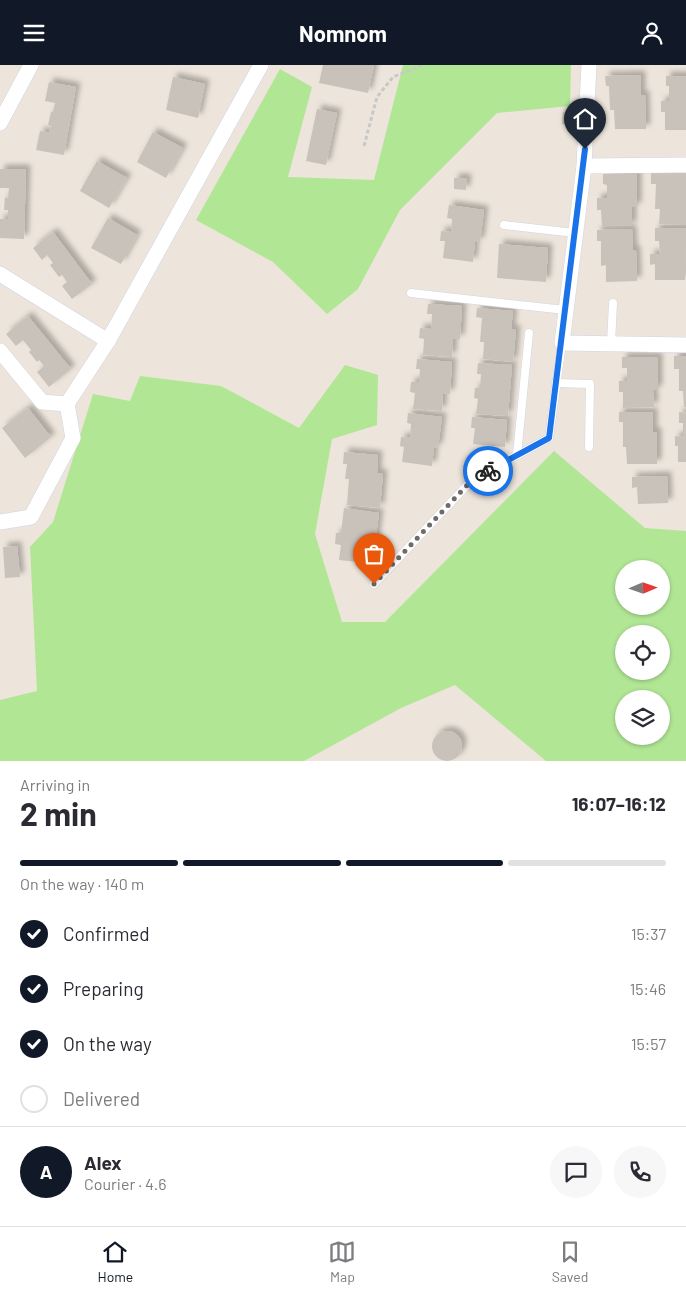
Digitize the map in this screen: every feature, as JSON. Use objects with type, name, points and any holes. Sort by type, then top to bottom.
[{"type":"street","points":[[0,123],[31,65]]},
{"type":"street","points":[[0,522],[31,517],[73,438],[67,404],[108,341],[261,65]]},
{"type":"street","points":[[589,65],[584,165],[562,343],[686,345]]},
{"type":"street","points":[[584,165],[686,165]]},
{"type":"street","points":[[1,277],[108,341]]},
{"type":"street","points":[[0,351],[42,402],[67,404]]},
{"type":"lane","points":[[504,225],[575,233]]},
{"type":"lane","points":[[411,293],[566,310]]},
{"type":"lane","points":[[611,343],[613,303]]},
{"type":"lane","points":[[517,455],[529,333]]},
{"type":"lane","points":[[374,584],[473,479],[549,438],[562,343]]},
{"type":"lane","points":[[556,383],[590,384],[589,447]]},
{"type":"path","points":[[364,146],[377,97],[394,77],[423,65]]},
{"type":"green space","points":[[403,65],[571,65],[570,106],[497,113],[400,210],[358,289],[327,314],[273,262],[196,220],[280,69],[312,87],[288,177],[374,180]]},
{"type":"green space","points":[[345,365],[378,375],[377,425],[332,439],[315,534],[342,622],[385,622],[554,451],[645,528],[686,531],[686,761],[546,761],[455,685],[401,708],[304,761],[0,761],[0,700],[37,691],[30,547],[53,522],[93,394],[130,401],[140,376],[221,386],[299,428]]},
{"type":"building","points":[[323,65],[374,65],[368,93],[319,83]]},
{"type":"building","points":[[641,75],[641,95],[645,95],[646,129],[615,129],[614,110],[610,110],[609,86],[606,86],[605,76]]},
{"type":"building","points":[[666,76],[686,76],[686,130],[665,130],[665,112],[661,112],[661,101],[669,101],[669,86],[666,86]]},
{"type":"building","points":[[173,77],[205,84],[198,118],[166,110]]},
{"type":"building","points":[[49,82],[76,87],[64,155],[36,150],[40,131],[49,133],[51,126],[48,125],[55,103],[45,101]]},
{"type":"building","points":[[317,109],[337,113],[326,165],[306,161]]},
{"type":"building","points":[[563,112],[570,112],[570,125],[562,124]]},
{"type":"building","points":[[153,132],[183,148],[166,178],[137,162]]},
{"type":"building","points":[[97,161],[127,178],[109,208],[80,191]]},
{"type":"building","points":[[0,169],[26,169],[24,239],[0,238],[0,219],[8,219],[8,210],[4,210],[5,197],[8,198],[9,188],[0,188]]},
{"type":"building","points":[[651,173],[686,173],[686,225],[659,224],[660,209],[655,209],[656,184],[651,184]]},
{"type":"building","points":[[603,174],[637,174],[637,207],[632,207],[632,226],[602,226],[601,210],[597,210],[597,198],[607,198],[607,185],[603,184]]},
{"type":"building","points":[[454,178],[467,178],[466,190],[454,189]]},
{"type":"building","points":[[449,205],[484,210],[480,242],[475,241],[473,262],[443,258],[445,241],[440,241],[441,231],[451,232],[452,219],[447,218]]},
{"type":"building","points":[[108,218],[137,235],[121,264],[91,248]]},
{"type":"building","points":[[655,228],[686,228],[685,280],[655,280],[655,264],[650,265],[650,254],[660,254],[659,241],[655,241]]},
{"type":"building","points":[[632,229],[633,250],[636,250],[637,281],[606,282],[606,265],[601,266],[601,241],[597,241],[597,230]]},
{"type":"building","points":[[53,232],[92,284],[72,299],[62,286],[67,282],[62,275],[59,277],[50,265],[53,263],[47,255],[42,260],[33,248]]},
{"type":"building","points":[[499,244],[548,248],[546,282],[497,278]]},
{"type":"building","points":[[428,304],[462,306],[460,339],[453,339],[452,357],[423,355],[424,339],[419,338],[420,328],[431,329],[432,314],[427,314]]},
{"type":"building","points":[[477,308],[513,311],[511,329],[516,330],[513,362],[483,359],[484,342],[480,342],[482,318],[476,317]]},
{"type":"building","points":[[28,316],[71,369],[49,387],[37,372],[44,366],[39,360],[37,362],[23,340],[16,346],[6,334]]},
{"type":"building","points":[[674,356],[686,356],[686,407],[684,407],[683,391],[679,391],[679,369],[674,369]]},
{"type":"building","points":[[622,357],[658,357],[658,390],[653,390],[654,407],[623,408],[623,392],[619,392],[619,381],[627,381],[627,368],[622,368]]},
{"type":"building","points":[[417,359],[452,362],[450,394],[443,393],[442,411],[413,409],[415,393],[410,392],[411,382],[419,382],[420,369],[416,369]]},
{"type":"building","points":[[478,363],[512,365],[508,416],[476,414],[478,399],[474,398],[475,388],[480,388],[481,374],[477,374]]},
{"type":"building","points":[[28,408],[51,437],[25,458],[2,428]]},
{"type":"building","points":[[619,412],[653,412],[653,432],[657,432],[657,464],[627,464],[626,447],[623,447],[623,422],[619,422]]},
{"type":"building","points":[[679,412],[686,413],[686,462],[678,462],[678,446],[675,446],[675,436],[683,437],[683,423],[679,423]]},
{"type":"building","points":[[408,413],[442,417],[438,448],[434,447],[432,466],[402,462],[404,447],[400,446],[401,437],[410,438],[411,424],[407,423]]},
{"type":"building","points":[[472,417],[507,420],[505,447],[473,444],[475,428],[471,428]]},
{"type":"building","points":[[344,452],[378,455],[377,473],[383,474],[380,508],[347,505],[349,479],[345,479],[347,464],[343,464]]},
{"type":"building","points":[[667,476],[668,503],[638,504],[637,487],[632,488],[632,477]]},
{"type":"building","points":[[344,508],[379,513],[375,544],[369,544],[367,563],[339,560],[341,545],[335,544],[336,533],[341,533]]},
{"type":"building","points":[[17,546],[20,577],[5,578],[3,547]]},
{"type":"building","points":[[447,731],[458,735],[462,746],[458,757],[447,761],[436,757],[432,746],[436,735]]},
{"type":"way so far","points":[[374,584],[473,479],[488,471]]},
{"type":"route","points":[[488,471],[549,438],[585,149]]}]
